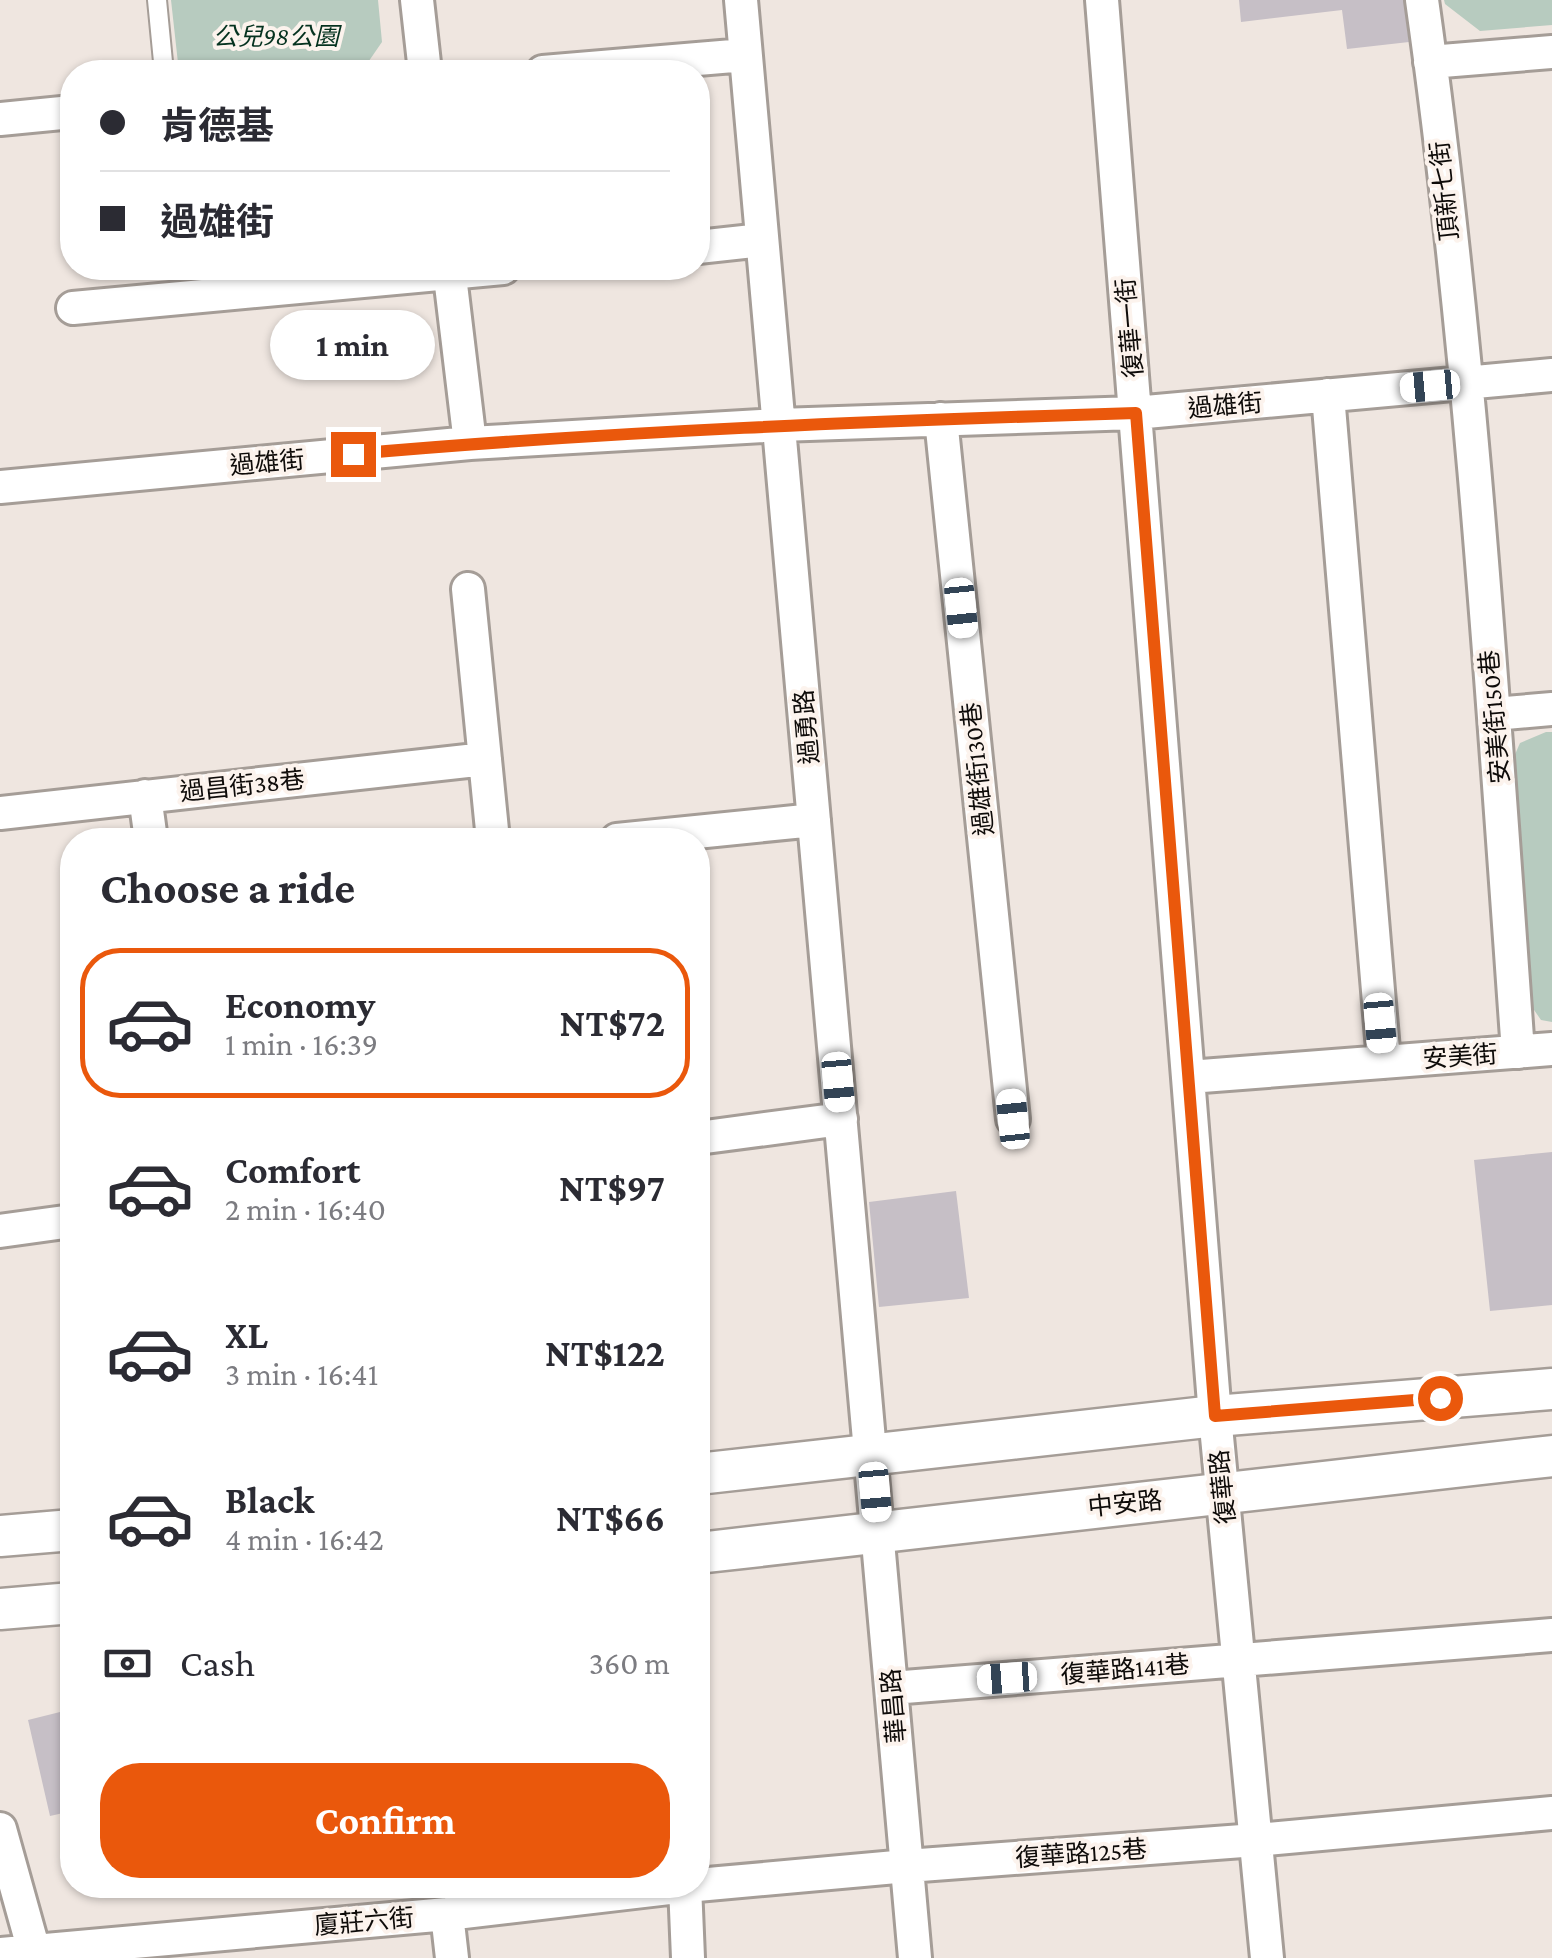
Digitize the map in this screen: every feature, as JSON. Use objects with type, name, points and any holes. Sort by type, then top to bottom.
[{"type":"street","points":[[417,0],[424,60]]},
{"type":"street","name":"過勇路","points":[[740,0],[872,1454]]},
{"type":"street","name":"復華一街","points":[[1102,0],[1160,716]]},
{"type":"street","name":"頂新七街","points":[[1422,0],[1464,383]]},
{"type":"street","points":[[1430,62],[1552,52]]},
{"type":"street","points":[[687,60],[746,55]]},
{"type":"street","points":[[0,119],[60,113]]},
{"type":"street","points":[[710,246],[762,240]]},
{"type":"street","points":[[73,308],[351,280]]},
{"type":"street","points":[[451,280],[470,443]]},
{"type":"street","name":"過雄街","points":[[0,487],[470,443],[779,425],[1136,413],[1552,375]]},
{"type":"street","name":"安美街150巷","points":[[1464,383],[1494,714],[1518,1052]]},
{"type":"street","points":[[1328,395],[1384,1062]]},
{"type":"street","name":"過雄街130巷","points":[[941,419],[1013,1119]]},
{"type":"street","points":[[468,589],[491,828]]},
{"type":"street","points":[[1494,714],[1552,709]]},
{"type":"street","name":"復華路","points":[[1160,716],[1215,1416],[1267,1958]]},
{"type":"street","name":"過昌街38巷","points":[[0,812],[485,759]]},
{"type":"street","points":[[146,796],[150,828]]},
{"type":"street","points":[[710,831],[814,820]]},
{"type":"street","name":"安美街","points":[[1189,1076],[1552,1049]]},
{"type":"street","points":[[710,1136],[841,1119]]},
{"type":"street","points":[[0,1231],[60,1223]]},
{"type":"street","points":[[710,1473],[1215,1416],[1552,1389]]},
{"type":"street","name":"華昌路","points":[[872,1454],[915,1958]]},
{"type":"street","name":"中安路","points":[[710,1551],[1552,1456]]},
{"type":"street","points":[[0,1536],[60,1531]]},
{"type":"street","points":[[0,1609],[60,1604]]},
{"type":"street","name":"復華路141巷","points":[[892,1688],[1552,1635]]},
{"type":"street","name":"復華路125巷","points":[[907,1866],[1552,1813]]},
{"type":"street","points":[[0,1829],[35,1955]]},
{"type":"street","name":"廈莊六街","points":[[710,1884],[907,1866]]},
{"type":"street","name":"廈莊六街","points":[[0,1954],[257,1944],[447,1914],[584,1898]]},
{"type":"street","points":[[686,1898],[688,1958]]},
{"type":"street","points":[[447,1914],[452,1958]]},
{"type":"lane","points":[[157,0],[163,60]]},
{"type":"green space","name":"公兒98公園","points":[[171,0],[378,0],[382,42],[370,60],[178,60]]},
{"type":"green space","points":[[1444,0],[1552,0],[1552,25],[1480,31]]},
{"type":"green space","points":[[1552,732],[1552,1022],[1541,1020],[1532,1007],[1513,759],[1520,743]]},
{"type":"building","points":[[1239,0],[1404,0],[1409,42],[1347,49],[1342,10],[1241,22]]},
{"type":"building","points":[[1552,1152],[1552,1305],[1490,1311],[1474,1160]]},
{"type":"building","points":[[956,1191],[969,1298],[879,1307],[869,1202]]},
{"type":"building","points":[[60,1712],[60,1814],[50,1816],[28,1720]]},
{"type":"route","points":[[353,454],[470,443],[779,425],[1136,413],[1215,1416],[1440,1398]]}]
